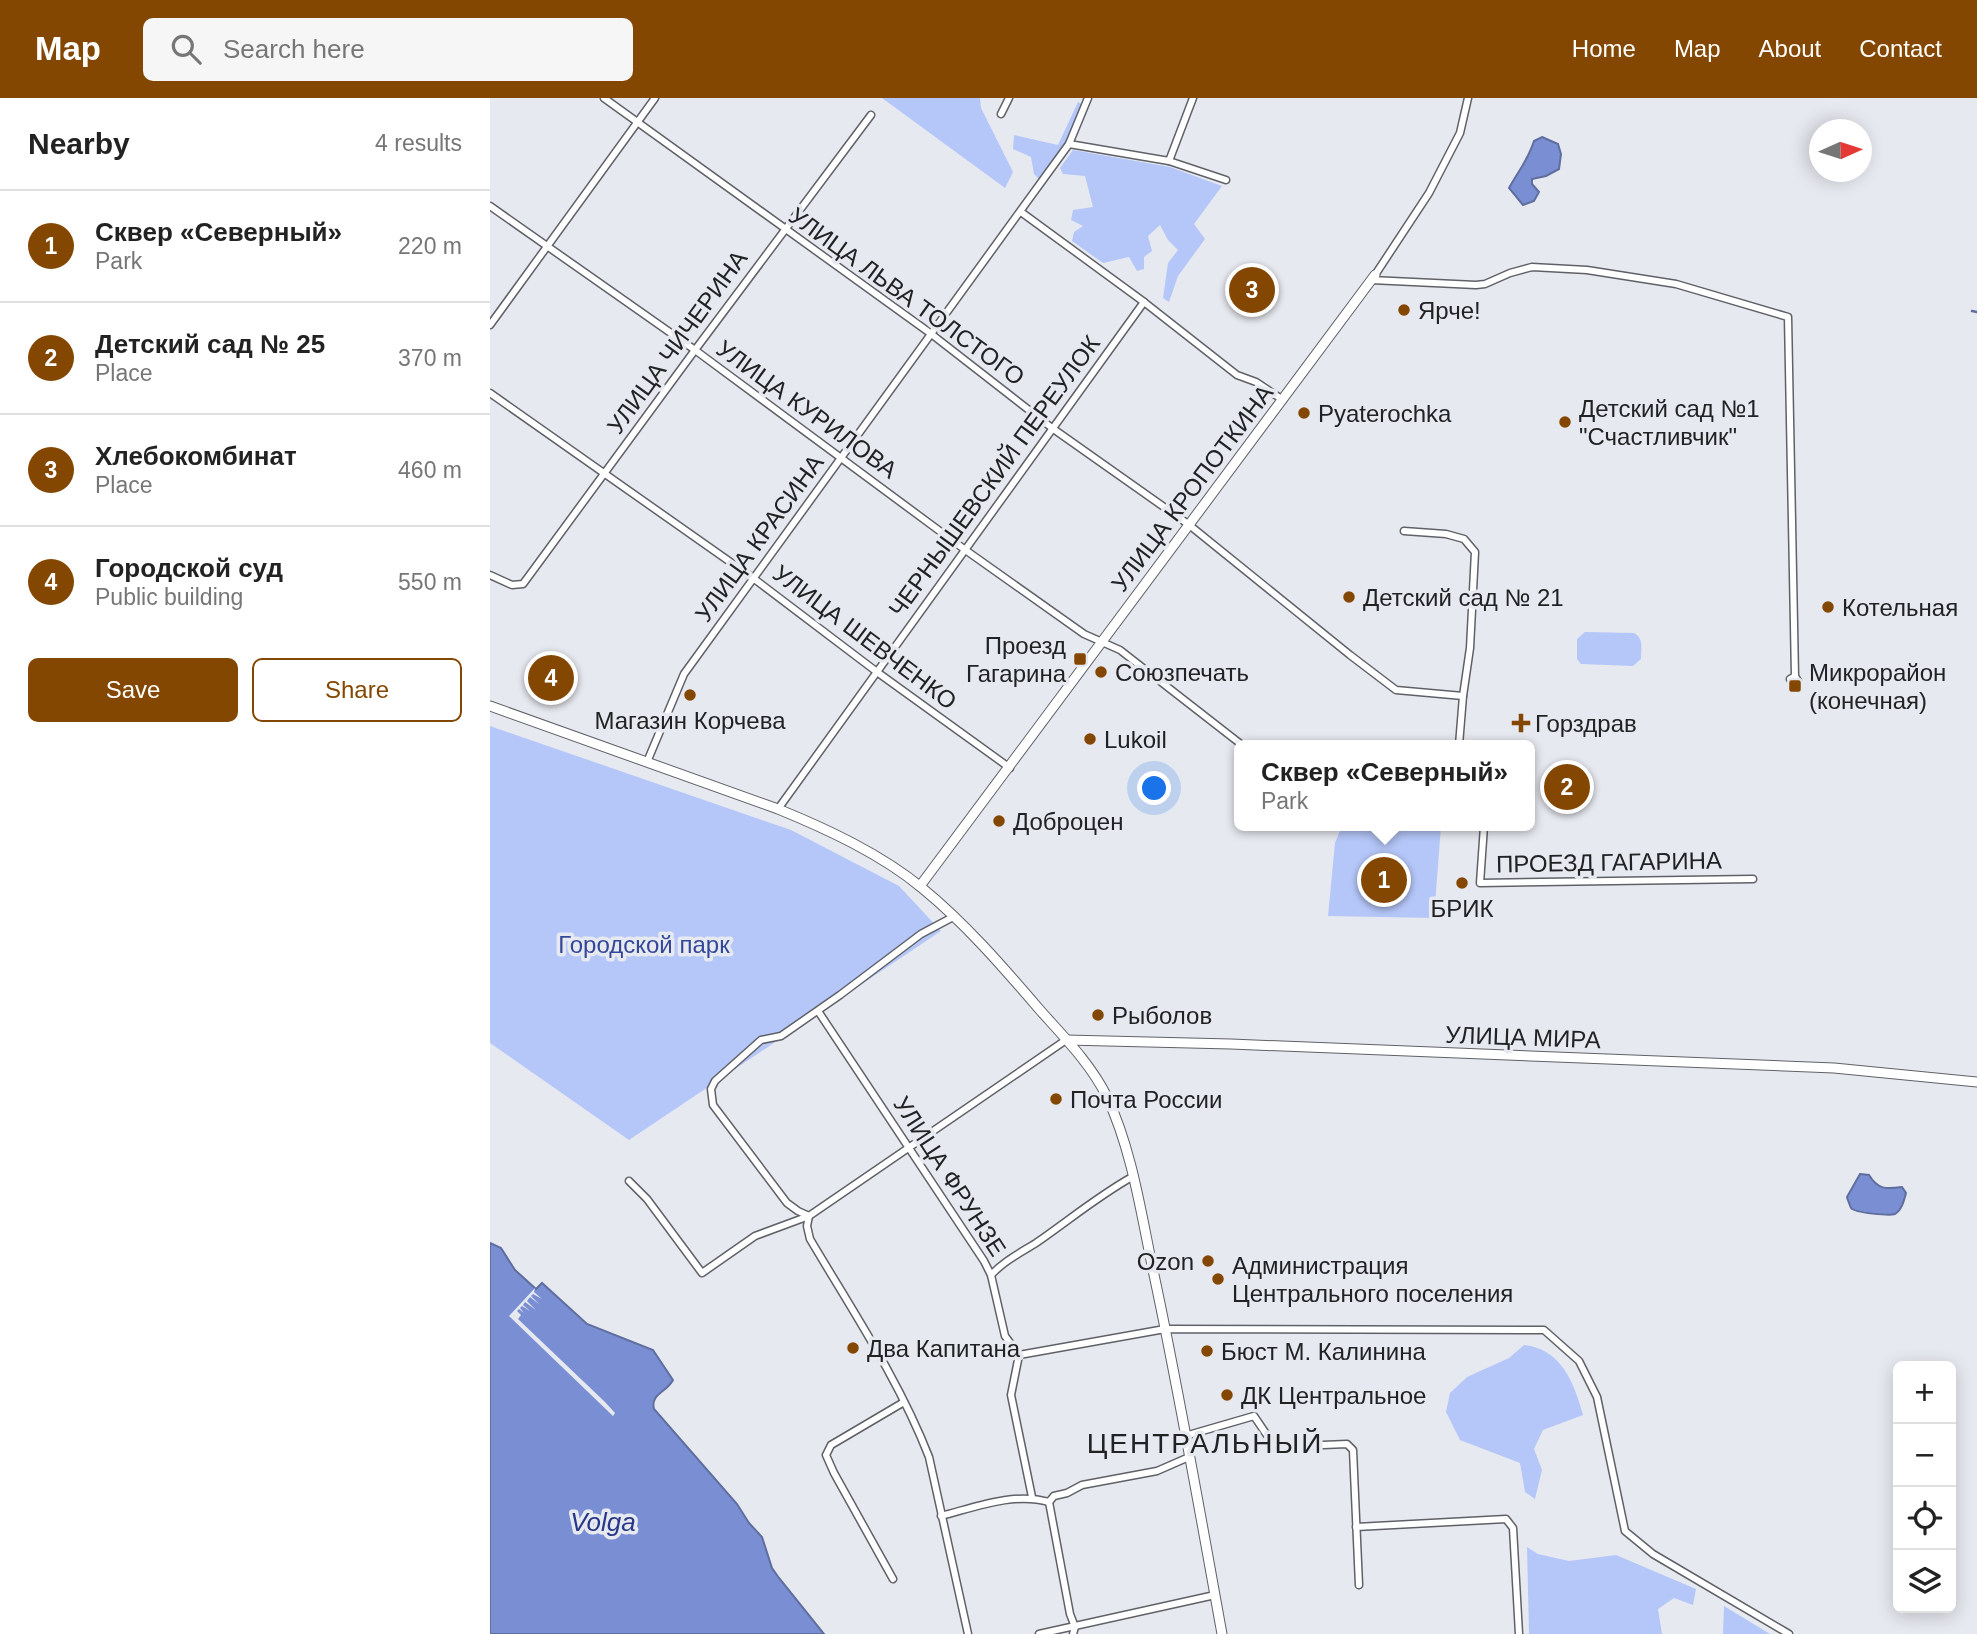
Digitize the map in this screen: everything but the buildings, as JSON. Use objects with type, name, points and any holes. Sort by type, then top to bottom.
[{"type":"street","name":"УЛИЦА ЛЬВА ТОЛСТОГО","points":[[604,98],[930,333],[1052,428],[1188,524],[1396,690],[1463,696]]},
{"type":"street","points":[[490,325],[655,98]]},
{"type":"street","points":[[1001,114],[1009,98]]},
{"type":"street","name":"УЛИЦА КРАСИНА","points":[[647,762],[684,674],[1069,144],[1088,98]]},
{"type":"street","points":[[1169,161],[1193,98]]},
{"type":"street","name":"УЛИЦА КРОПОТКИНА","points":[[920,886],[1373,277],[1436,181],[1460,133],[1468,98]]},
{"type":"street","name":"УЛИЦА ЧИЧЕРИНА","points":[[490,575],[512,585],[523,584],[871,115]]},
{"type":"street","points":[[1069,144],[1169,161],[1226,180]]},
{"type":"street","name":"УЛИЦА КУРИЛОВА","points":[[490,206],[695,350],[964,549],[1084,634],[1102,640]]},
{"type":"street","points":[[1021,212],[1144,302],[1237,375],[1256,382],[1283,400]]},
{"type":"street","points":[[1373,277],[1476,285],[1532,267],[1587,270],[1676,284],[1788,317],[1795,676]]},
{"type":"street","name":"ЧЕРНЫШЕВСКИЙ ПЕРЕУЛОК","points":[[778,809],[1144,302]]},
{"type":"street","name":"УЛИЦА ШЕВЧЕНКО","points":[[490,393],[753,578],[1010,768]]},
{"type":"street","points":[[1404,531],[1446,534],[1464,539],[1475,552],[1470,648],[1459,740]]},
{"type":"street","points":[[1102,640],[1235,740]]},
{"type":"street","points":[[490,706],[778,809],[864,850],[920,886],[953,917],[1066,1040],[1106,1095],[1132,1177],[1165,1329],[1222,1634]]},
{"type":"street","name":"ПРОЕЗД ГАГАРИНА","points":[[1485,831],[1480,883],[1754,879]]},
{"type":"street","points":[[809,1216],[787,1203],[713,1105],[711,1089],[720,1076],[761,1040],[781,1036],[920,934],[953,917]]},
{"type":"street","name":"УЛИЦА ФРУНЗЕ","points":[[818,1011],[984,1261],[991,1275],[1005,1336],[1019,1354]]},
{"type":"street","points":[[629,1181],[647,1199],[702,1273],[755,1236],[809,1216],[1066,1040]]},
{"type":"street","name":"УЛИЦА МИРА","points":[[1066,1040],[1834,1068],[1977,1082]]},
{"type":"street","points":[[991,1275],[1000,1264],[1036,1243],[1102,1194],[1132,1177]]},
{"type":"street","points":[[809,1216],[807,1226],[810,1239],[904,1402],[929,1457],[968,1634]]},
{"type":"street","points":[[1032,1497],[1011,1395],[1019,1354],[1165,1329],[1544,1330],[1579,1361],[1597,1398],[1625,1531],[1653,1554],[1789,1634]]},
{"type":"street","points":[[893,1579],[826,1455],[831,1445],[904,1402]]},
{"type":"street","points":[[1185,1436],[1254,1416],[1275,1447],[1347,1444],[1353,1450],[1359,1585]]},
{"type":"street","points":[[1049,1502],[1054,1496],[1082,1485],[1157,1471],[1189,1457]]},
{"type":"street","points":[[941,1516],[993,1502],[1032,1497],[1049,1502]]},
{"type":"street","points":[[1049,1502],[1074,1630]]},
{"type":"street","points":[[1356,1527],[1506,1520],[1513,1528],[1519,1634]]},
{"type":"street","points":[[1039,1634],[1074,1630],[1215,1595]]},
{"type":"green space","points":[[882,98],[980,98],[981,108],[1013,172],[1005,188]]},
{"type":"green space","points":[[1078,102],[1084,105],[1065,146],[1039,179],[1034,174],[1031,157],[1013,149],[1014,135],[1058,145]]},
{"type":"green space","points":[[1073,150],[1170,167],[1222,186],[1194,224],[1205,239],[1178,276],[1169,302],[1163,298],[1168,263],[1178,250],[1168,240],[1160,225],[1148,236],[1152,251],[1144,257],[1144,269],[1137,271],[1129,257],[1103,263],[1072,241],[1074,232],[1083,226],[1071,220],[1073,210],[1093,207],[1085,176],[1063,174],[1060,168]]},
{"type":"green space","points":[[1585,632],[1634,633],[1641,641],[1641,659],[1633,666],[1581,664],[1577,659],[1577,639]]},
{"type":"green space","name":"Городской парк","points":[[490,726],[791,830],[899,886],[941,931],[629,1140],[490,1043]]},
{"type":"green space","points":[[1340,831],[1441,831],[1434,918],[1328,916],[1335,843]]},
{"type":"green space","points":[[1524,1345],[1548,1353],[1557,1360],[1570,1379],[1583,1415],[1543,1430],[1534,1449],[1542,1470],[1535,1499],[1525,1492],[1520,1463],[1460,1440],[1446,1412],[1450,1393],[1467,1377],[1509,1358]]},
{"type":"green space","points":[[1527,1547],[1538,1554],[1569,1561],[1616,1555],[1696,1589],[1693,1605],[1674,1598],[1658,1609],[1662,1634],[1529,1634]]},
{"type":"green space","points":[[1724,1606],[1770,1634],[1723,1634]]},
{"type":"water","points":[[1542,137],[1558,144],[1561,154],[1559,169],[1532,179],[1532,184],[1539,192],[1534,201],[1523,205],[1509,188],[1534,141]]},
{"type":"water","points":[[1860,1174],[1869,1175],[1883,1187],[1902,1187],[1906,1193],[1895,1214],[1851,1208],[1847,1197]]},
{"type":"water","name":"Volga","points":[[490,1243],[501,1248],[515,1270],[536,1289],[542,1283],[587,1324],[653,1350],[673,1380],[654,1400],[654,1409],[737,1504],[762,1537],[772,1568],[824,1634],[490,1634]]},
{"type":"pier","points":[[535,1288],[534,1292],[542,1299],[533,1294],[531,1296],[540,1305],[530,1297],[527,1301],[536,1310],[525,1302],[523,1305],[530,1311],[522,1306],[520,1308],[524,1313],[519,1309],[517,1311],[521,1315],[518,1319],[605,1402],[615,1413],[613,1416],[509,1316]]},
{"type":"waterway","points":[[1972,311],[1977,312]]},
{"type":"place","name":"Хлебокомбинат","points":[[1252,290]]},
{"type":"place","name":"Ярче!","points":[[1404,310]]},
{"type":"place","name":"Pyaterochka","points":[[1304,413]]},
{"type":"place","name":"Детский сад №1 \"Счастливчик\"","points":[[1565,422]]},
{"type":"place","name":"Детский сад № 21","points":[[1349,597]]},
{"type":"place","name":"Котельная","points":[[1828,607]]},
{"type":"place","name":"Проезд Гагарина","points":[[1080,659]]},
{"type":"place","name":"Союзпечать","points":[[1101,672]]},
{"type":"place","name":"Городской суд","points":[[551,678]]},
{"type":"place","name":"Микрорайон (конечная)","points":[[1795,686]]},
{"type":"place","name":"Магазин Корчева","points":[[690,695]]},
{"type":"place","name":"Горздрав","points":[[1521,723]]},
{"type":"place","name":"Lukoil","points":[[1090,739]]},
{"type":"place","name":"Детский сад № 25","points":[[1567,787]]},
{"type":"place","name":"Доброцен","points":[[999,821]]},
{"type":"place","name":"Сквер «Северный»","points":[[1384,880]]},
{"type":"place","name":"БРИК","points":[[1462,883]]},
{"type":"place","name":"Рыболов","points":[[1098,1015]]},
{"type":"place","name":"Почта России","points":[[1056,1099]]},
{"type":"place","name":"Ozon","points":[[1208,1261]]},
{"type":"place","name":"Администрация Центрального поселения","points":[[1218,1279]]},
{"type":"place","name":"Два Капитана","points":[[853,1348]]},
{"type":"place","name":"Бюст М. Калинина","points":[[1207,1351]]},
{"type":"place","name":"ДК Центральное","points":[[1227,1395]]},
{"type":"district","name":"ЦЕНТРАЛЬНЫЙ","points":[[1205,1443]]}]
